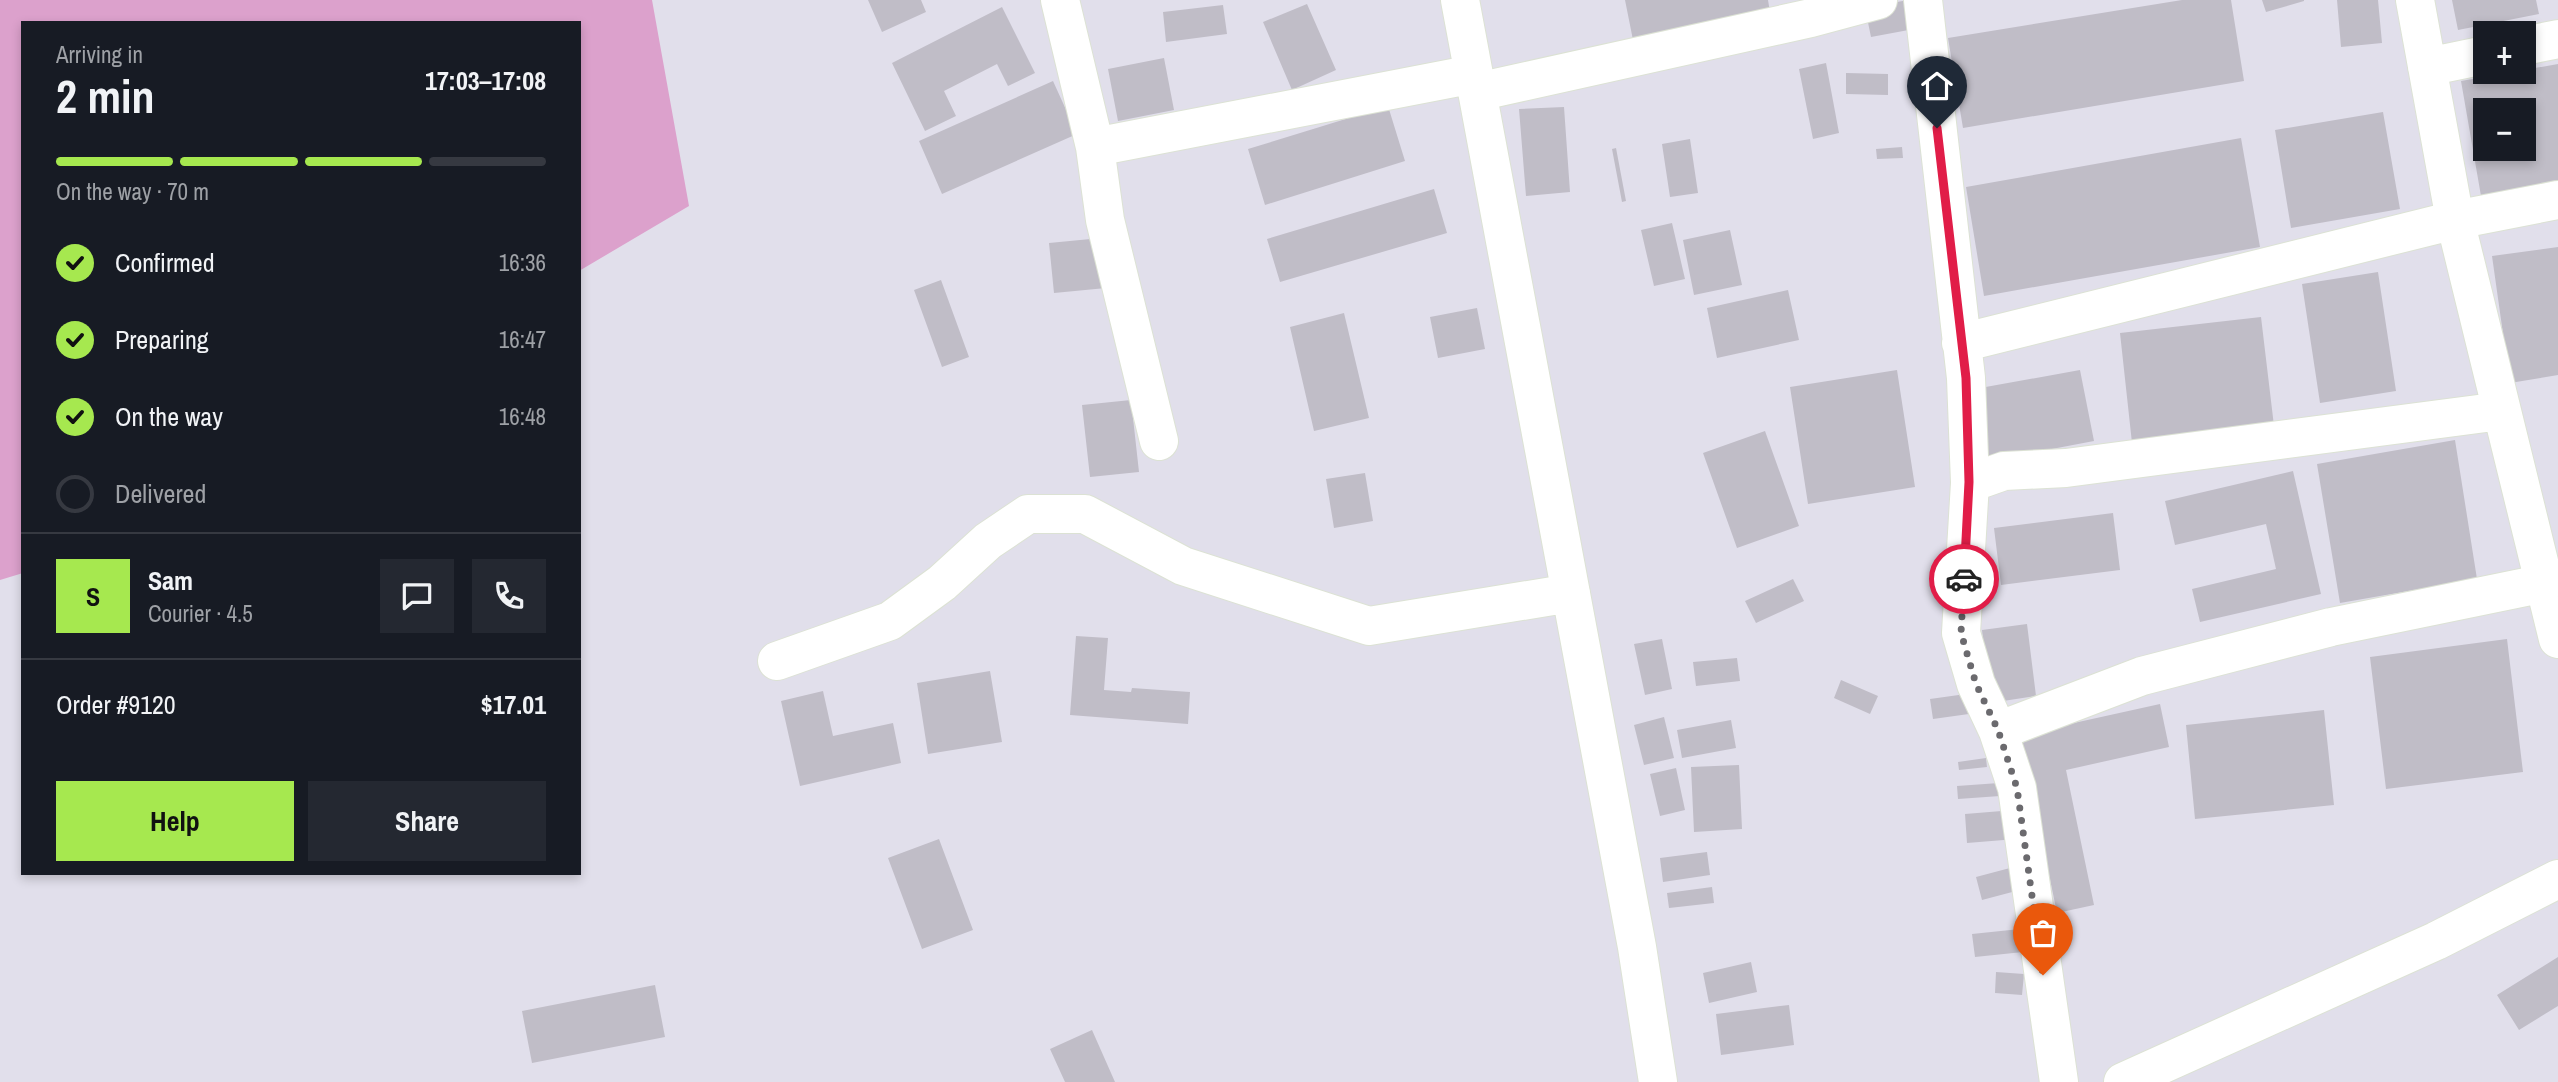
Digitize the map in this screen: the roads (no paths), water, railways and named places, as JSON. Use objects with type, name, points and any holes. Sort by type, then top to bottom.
[{"type":"street","points":[[1060,0],[1095,147],[1105,219],[1159,441]]},
{"type":"street","points":[[1460,0],[1637,947],[1658,1082]]},
{"type":"street","points":[[1095,147],[1475,83],[1811,18],[1878,0]]},
{"type":"street","points":[[1923,0],[1966,378],[1969,482],[1961,633],[1976,684],[1998,730],[2017,788],[2059,1082]]},
{"type":"street","points":[[2415,0],[2455,220],[2501,411],[2547,566],[2558,639]]},
{"type":"street","points":[[2536,44],[2558,39]]},
{"type":"street","points":[[2427,67],[2473,57]]},
{"type":"street","points":[[1961,343],[2455,220],[2558,200]]},
{"type":"street","points":[[1969,482],[2004,471],[2066,468],[2501,411]]},
{"type":"street","points":[[777,661],[890,621],[942,583],[988,541],[1028,513],[1085,514],[1183,566],[1369,626],[1571,593]]},
{"type":"street","points":[[1998,730],[2142,676],[2331,627],[2547,566]]},
{"type":"street","points":[[2123,1082],[2435,941],[2558,879]]}]
